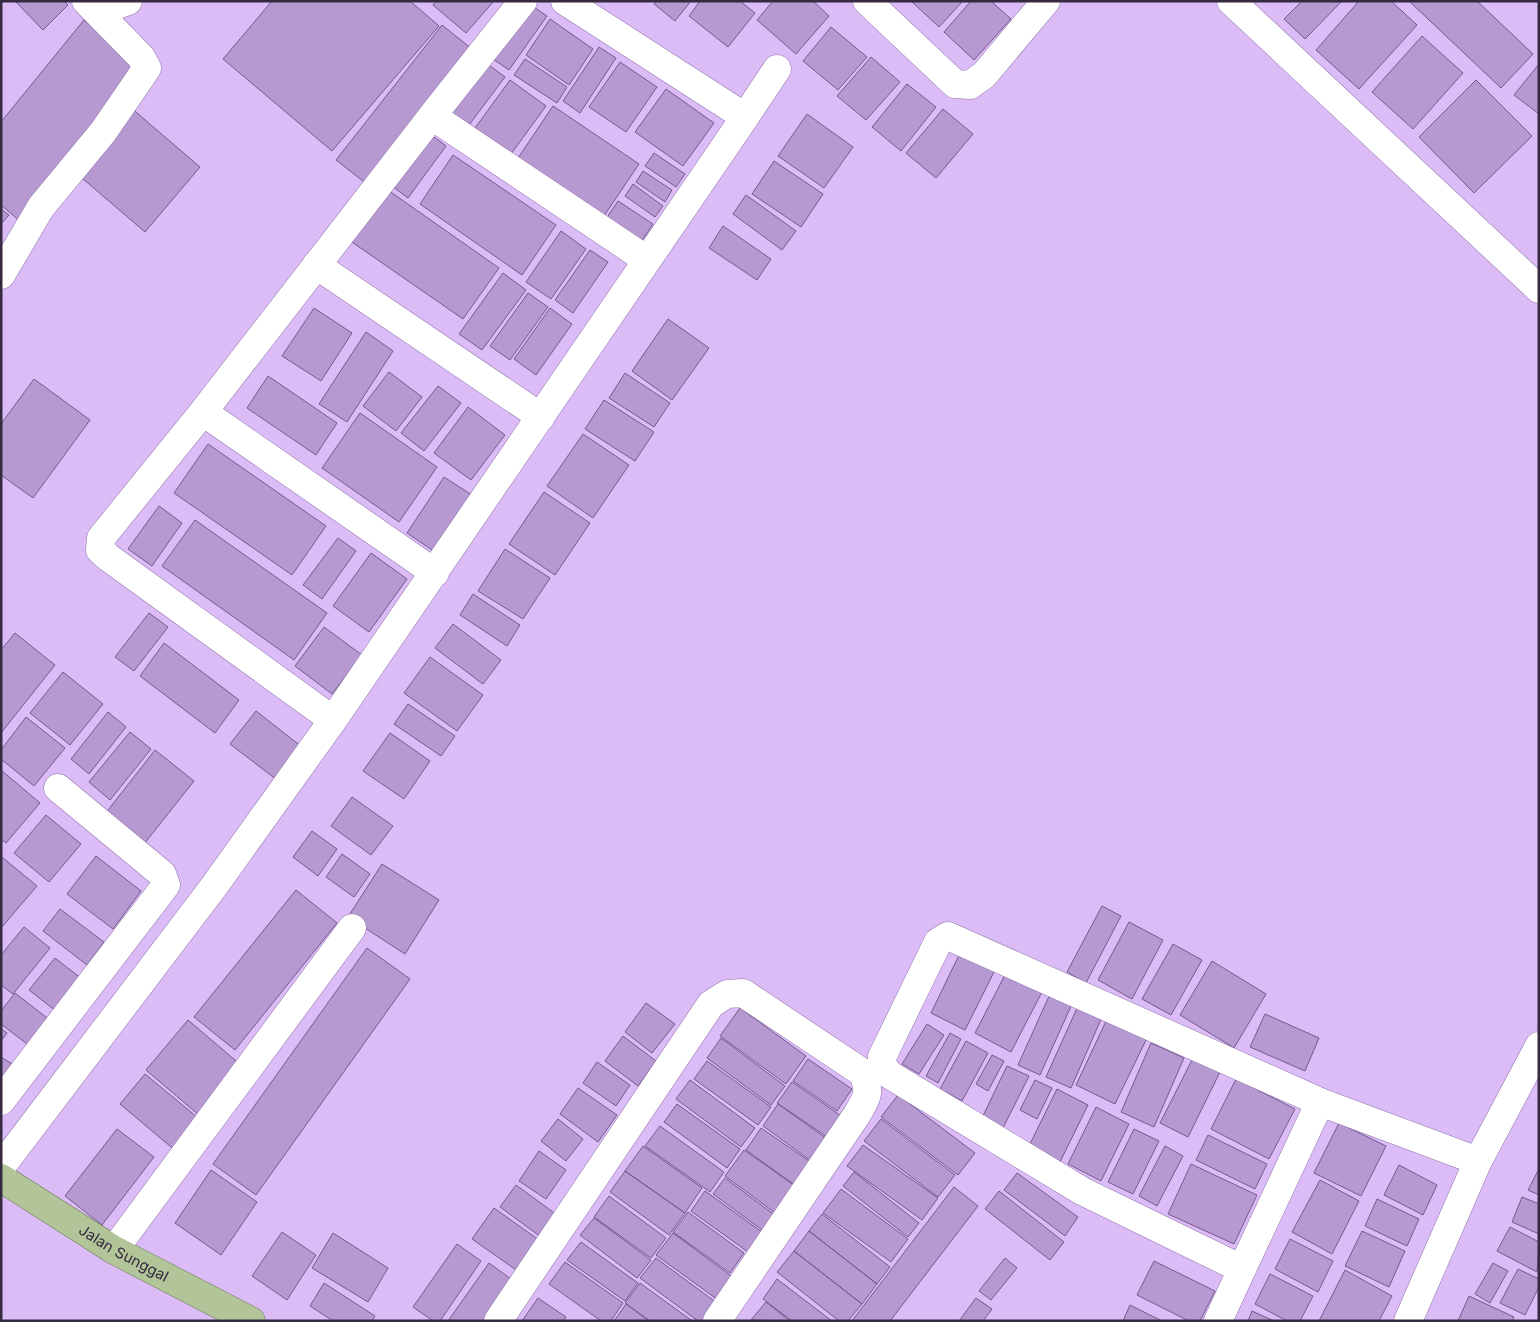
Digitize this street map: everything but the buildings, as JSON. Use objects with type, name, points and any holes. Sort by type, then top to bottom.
[{"type":"main road","name":"Jalan Sunggal","points":[[1,1178],[114,1250],[251,1321]]},
{"type":"street","points":[[92,6],[128,1]]},
{"type":"street","points":[[333,720],[100,550],[101,538],[203,412],[523,1]]},
{"type":"street","points":[[565,1],[745,117]]},
{"type":"street","points":[[867,1],[955,84],[970,85],[984,75],[1046,1]]},
{"type":"street","points":[[1231,1],[1536,280]]},
{"type":"street","points":[[1,276],[41,206],[102,132],[147,68],[141,57],[92,6]]},
{"type":"street","points":[[1,1167],[215,886],[333,720],[777,69]]},
{"type":"street","points":[[432,116],[647,260]]},
{"type":"street","points":[[316,265],[541,417]]},
{"type":"street","points":[[203,412],[435,572]]},
{"type":"street","points":[[1,1101],[166,884],[162,874],[58,788]]},
{"type":"street","points":[[114,1250],[352,928]]},
{"type":"street","points":[[1242,1269],[1082,1191],[890,1075],[883,1067],[882,1057],[938,942],[948,936],[1320,1102],[1478,1160]]},
{"type":"street","points":[[498,1321],[711,1004],[727,994],[743,993],[863,1073],[869,1088],[866,1100],[856,1116],[717,1321]]},
{"type":"street","points":[[1408,1321],[1478,1160],[1539,1046]]},
{"type":"street","points":[[1218,1321],[1320,1102]]}]
